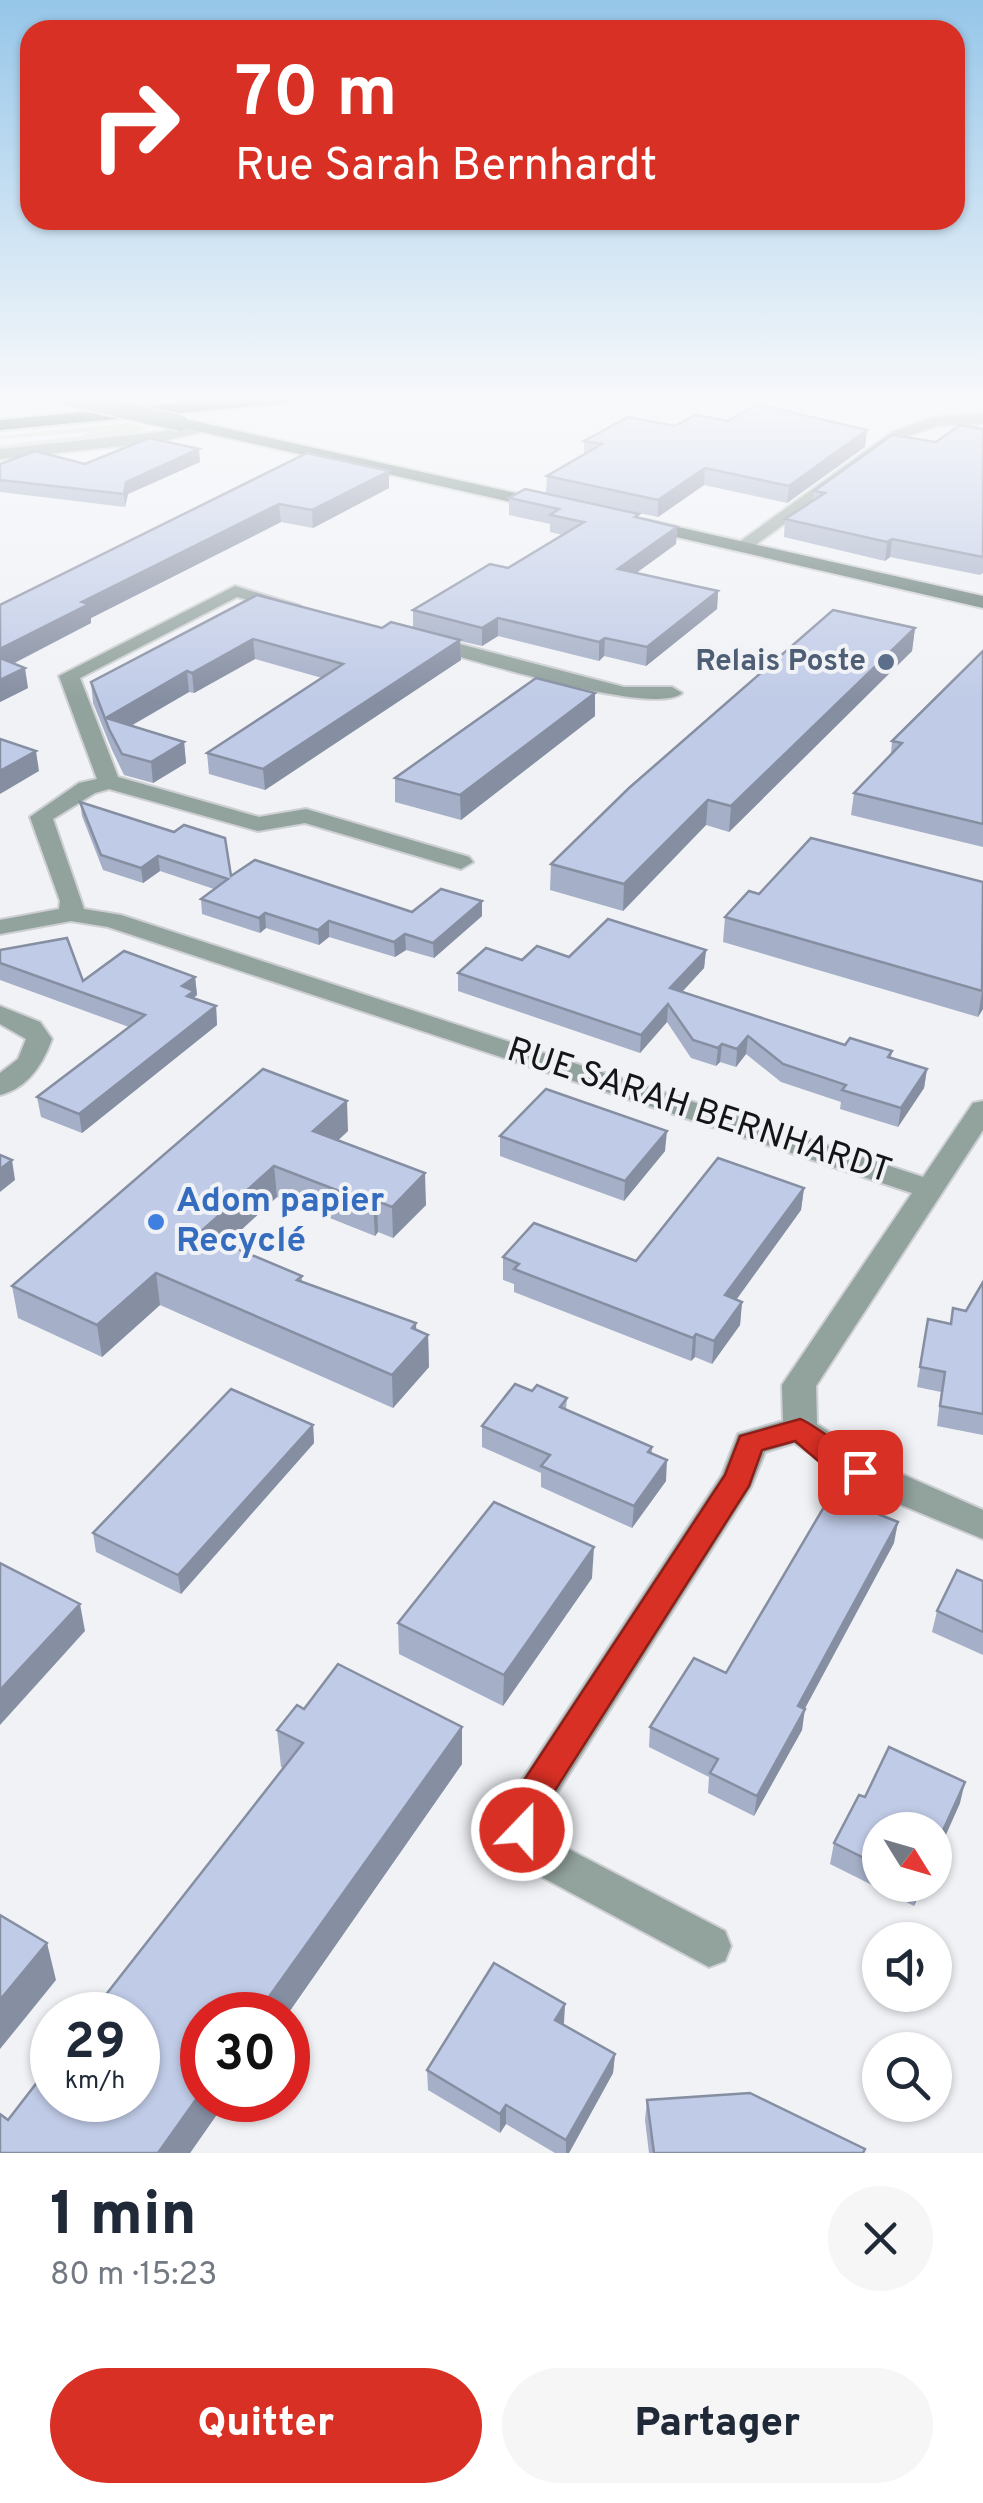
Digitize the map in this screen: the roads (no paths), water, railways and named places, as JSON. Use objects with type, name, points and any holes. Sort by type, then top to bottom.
[{"type":"main road","points":[[519,498],[566,509]]},
{"type":"main road","points":[[618,520],[744,544],[983,602]]},
{"type":"street","points":[[744,544],[809,498]]},
{"type":"street","points":[[108,782],[70,676],[235,591],[309,610]]},
{"type":"street","points":[[402,635],[624,693],[672,693]]},
{"type":"street","points":[[71,914],[72,901],[41,816],[87,788],[108,782],[131,785],[258,824],[306,816],[461,862]]},
{"type":"street","name":"RUE SARAH BERNHARDT","points":[[0,927],[71,914],[112,920],[930,1188],[800,1385],[800,1429]]},
{"type":"street","points":[[0,1014],[31,1028],[39,1039],[30,1063],[0,1087]]},
{"type":"street","points":[[930,1188],[983,1108]]},
{"type":"street","points":[[709,1946],[540,1856],[522,1830],[527,1804],[739,1478],[750,1443],[800,1429],[834,1458],[887,1485],[983,1524]]},
{"type":"place","name":"Relais Poste","points":[[886,662]]},
{"type":"place","name":"Adom papier Recyclé","points":[[156,1222]]}]
